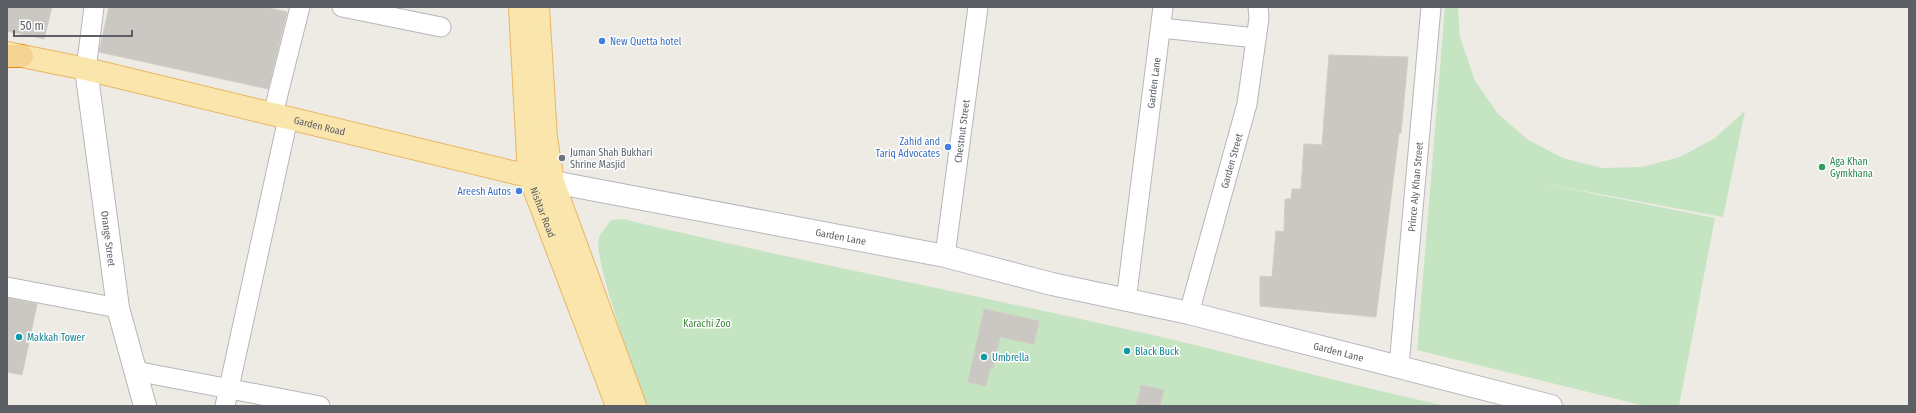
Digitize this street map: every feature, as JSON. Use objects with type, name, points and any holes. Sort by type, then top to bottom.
[{"type":"main road","name":"Nishtar Road","points":[[520,7],[529,175],[617,406]]},
{"type":"main road","name":"Nishtar Road","points":[[538,7],[546,138],[553,182],[635,406]]},
{"type":"main road","name":"Garden Road","points":[[12,55],[86,69],[553,182]]},
{"type":"main road","name":"Orange Street","points":[[86,69],[118,308],[145,406]]},
{"type":"main road","name":"Garden Lane","points":[[553,182],[945,256],[1052,284],[1189,313],[1551,406]]},
{"type":"street","points":[[86,69],[94,7]]},
{"type":"street","points":[[227,397],[281,116],[300,7]]},
{"type":"street","points":[[342,7],[441,27]]},
{"type":"street","name":"Chestnut Street","points":[[945,256],[975,7]]},
{"type":"street","name":"Garden Lane","points":[[1126,300],[1163,7]]},
{"type":"street","name":"Garden Street","points":[[1189,313],[1247,104],[1259,18],[1258,7]]},
{"type":"street","name":"Prince Aly Khan Street","points":[[1399,366],[1431,7]]},
{"type":"street","points":[[1161,28],[1256,38]]},
{"type":"street","points":[[7,287],[118,308]]},
{"type":"street","points":[[135,371],[227,397],[320,406]]},
{"type":"green space","points":[[1445,7],[1458,7],[1460,37],[1475,81],[1498,114],[1528,140],[1563,158],[1602,168],[1642,167],[1680,157],[1715,138],[1745,111],[1723,217],[1535,182],[1715,218],[1679,406],[1645,406],[1417,350]]},
{"type":"green space","name":"Karachi Zoo","points":[[623,219],[1170,339],[1342,382],[1446,406],[648,406],[617,320],[602,269],[599,250],[599,238],[611,220]]},
{"type":"building","points":[[7,7],[52,7],[44,39],[7,31]]},
{"type":"building","points":[[109,7],[265,7],[287,12],[268,89],[99,52]]},
{"type":"building","points":[[1329,55],[1408,57],[1401,133],[1399,133],[1376,317],[1260,306],[1260,276],[1272,277],[1276,231],[1284,232],[1285,199],[1291,199],[1292,189],[1301,189],[1304,144],[1322,145]]},
{"type":"building","name":"Makkah Tower","points":[[7,298],[37,304],[22,375],[7,372]]},
{"type":"building","points":[[984,309],[1039,321],[1034,344],[1000,337],[993,369],[990,368],[986,386],[968,382]]},
{"type":"building","points":[[1141,385],[1164,390],[1160,406],[1136,406]]},
{"type":"place","name":"New Quetta hotel","points":[[602,41]]},
{"type":"place","name":"Zahid and Tariq Advocates","points":[[948,147]]},
{"type":"place","name":"Juman Shah Bukhari Shrine Masjid","points":[[562,158]]},
{"type":"place","name":"Aga Khan Gymkhana","points":[[1822,167]]},
{"type":"place","name":"Areesh Autos","points":[[519,191]]},
{"type":"place","name":"Makkah Tower","points":[[19,337]]},
{"type":"place","name":"Black Buck","points":[[1127,351]]},
{"type":"place","name":"Umbrella","points":[[984,357]]}]
